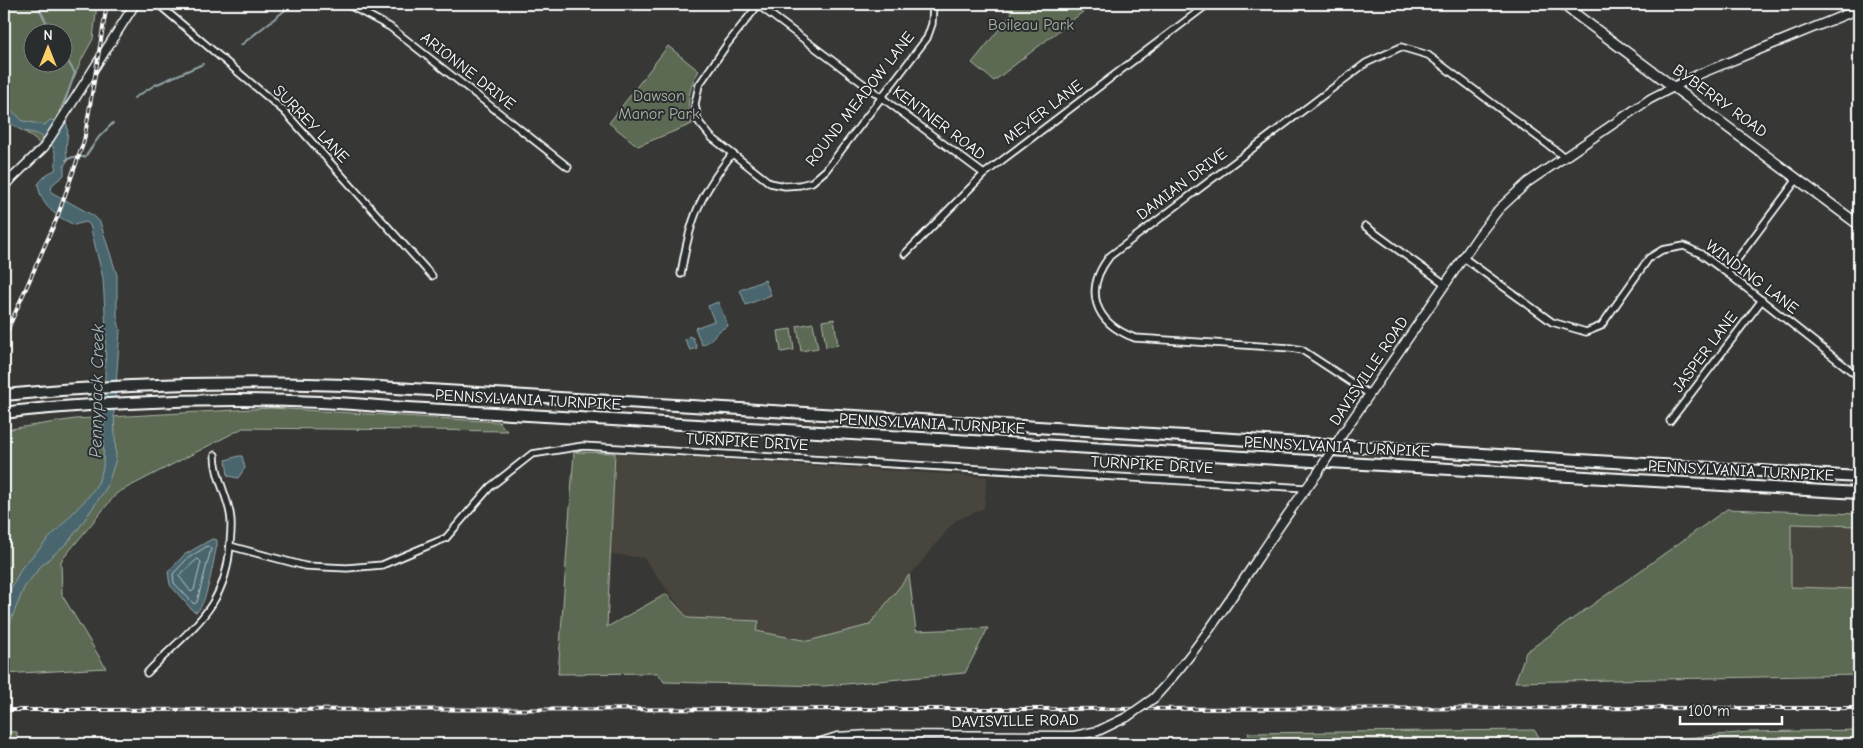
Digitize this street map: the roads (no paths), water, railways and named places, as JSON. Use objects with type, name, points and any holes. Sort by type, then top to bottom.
[{"type":"highway","name":"PENNSYLVANIA TURNPIKE","points":[[4,395],[81,387],[258,382],[448,390],[1859,477]]},
{"type":"highway","name":"PENNSYLVANIA TURNPIKE","points":[[4,413],[43,407],[141,402],[241,398],[318,400],[401,408],[1859,493]]},
{"type":"main road","name":"BYBERRY ROAD","points":[[1562,4],[1859,225]]},
{"type":"street","points":[[4,186],[44,147],[135,4]]},
{"type":"street","name":"SURREY LANE","points":[[158,4],[284,112],[432,276]]},
{"type":"street","name":"ARIONNE DRIVE","points":[[347,4],[390,27],[568,167]]},
{"type":"street","points":[[681,274],[692,220],[700,201],[732,154],[703,130],[698,122],[695,104],[699,86],[728,43],[758,4]]},
{"type":"street","name":"KENTNER ROAD","points":[[758,4],[984,174]]},
{"type":"street","name":"ROUND MEADOW LANE","points":[[732,154],[770,183],[785,186],[812,182],[826,170],[880,96],[927,38],[932,24],[933,4]]},
{"type":"street","name":"MEYER LANE","points":[[905,254],[984,174],[1208,4]]},
{"type":"street","points":[[1572,12],[1578,4]]},
{"type":"street","name":"DAVISVILLE ROAD","points":[[815,744],[837,737],[869,735],[1074,736],[1098,731],[1127,717],[1154,698],[1172,678],[1205,634],[1317,474],[1369,394],[1445,284],[1512,194],[1562,156],[1674,86],[1859,9]]},
{"type":"street","name":"DAMIAN DRIVE","points":[[1369,394],[1302,350],[1135,338],[1120,332],[1110,326],[1099,312],[1095,298],[1101,268],[1110,256],[1366,62],[1402,47],[1428,55],[1562,156]]},
{"type":"street","points":[[4,174],[12,180]]},
{"type":"street","points":[[1727,273],[1798,178]]},
{"type":"street","points":[[1365,226],[1445,284]]},
{"type":"street","name":"WINDING LANE","points":[[1464,258],[1552,322],[1586,332],[1601,326],[1650,258],[1662,250],[1684,246],[1701,254],[1727,273],[1859,377]]},
{"type":"street","name":"JASPER LANE","points":[[1670,421],[1762,300]]},
{"type":"street","name":"TURNPIKE DRIVE","points":[[230,546],[305,566],[348,568],[382,564],[446,538],[490,487],[532,454],[583,446],[1306,488]]},
{"type":"street","points":[[147,673],[208,613],[223,586],[230,546],[231,514],[214,465],[214,455]]},
{"type":"water","points":[[4,103],[23,121],[45,125],[50,120],[66,122],[68,131],[66,150],[68,160],[64,166],[64,175],[52,185],[51,192],[94,216],[100,222],[117,275],[117,316],[120,330],[114,413],[116,459],[107,487],[68,542],[41,566],[24,588],[4,637],[4,602],[22,567],[88,497],[98,483],[103,468],[106,329],[103,278],[90,225],[86,222],[74,225],[61,218],[42,199],[38,184],[47,174],[55,170],[55,152],[50,143],[45,139],[13,125],[4,116]]},
{"type":"water","points":[[765,280],[771,295],[746,305],[740,290]]},
{"type":"water","points":[[718,302],[728,326],[702,345],[695,328],[714,321],[708,306]]},
{"type":"water","points":[[689,336],[693,338],[697,348],[690,350],[685,340]]},
{"type":"water","points":[[242,456],[245,468],[238,478],[228,476],[226,460]]},
{"type":"water","points":[[212,539],[217,540],[217,545],[212,571],[204,599],[197,612],[193,611],[170,585],[168,572],[184,555]]},
{"type":"waterway","name":"Pennypack Creek","points":[[37,4],[46,22]]},
{"type":"waterway","points":[[241,45],[293,4]]},
{"type":"waterway","points":[[134,98],[155,85],[203,64]]},
{"type":"waterway","name":"Pennypack Creek","points":[[59,118],[75,73],[72,68]]},
{"type":"waterway","points":[[66,160],[73,157],[85,157],[99,137],[113,123]]},
{"type":"railway","points":[[4,338],[57,218],[84,141],[107,4]]},
{"type":"railway","points":[[4,710],[1859,708]]},
{"type":"park label","name":"Boileau Park","points":[[1031,25]]},
{"type":"park label","name":"Dawson Manor Park","points":[[659,105]]}]
